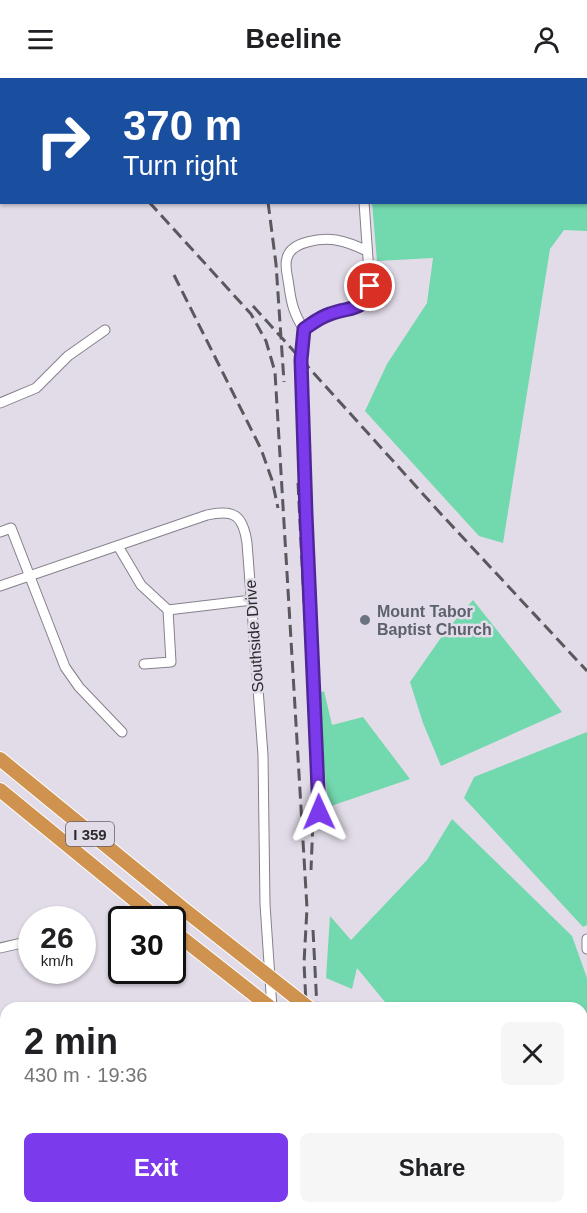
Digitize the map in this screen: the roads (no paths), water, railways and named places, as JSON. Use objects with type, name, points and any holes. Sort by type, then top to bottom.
[{"type":"highway","name":"I 359","points":[[0,759],[301,1002]]},
{"type":"highway","name":"I 359","points":[[0,790],[142,906]]},
{"type":"highway","points":[[186,940],[263,1002]]},
{"type":"street","points":[[304,329],[320,318],[354,308],[368,298],[370,286],[364,204]]},
{"type":"street","points":[[319,812],[302,396],[301,360],[304,329],[294,310],[286,268],[287,257],[293,248],[313,242],[334,240],[367,251]]},
{"type":"street","points":[[0,403],[36,388],[68,356],[105,330]]},
{"type":"street","points":[[298,483],[302,396]]},
{"type":"street","name":"Southside Drive","points":[[0,586],[207,515],[228,512],[238,516],[244,525],[263,755],[265,904],[271,1002]]},
{"type":"street","points":[[0,532],[11,528],[65,667],[79,687],[122,732]]},
{"type":"street","points":[[118,546],[141,585],[168,610],[171,662],[144,664]]},
{"type":"street","points":[[168,610],[252,600]]},
{"type":"street","points":[[0,948],[18,944]]},
{"type":"railway","points":[[151,204],[251,314],[266,341],[275,372],[307,908],[304,963],[306,1002]]},
{"type":"railway","points":[[268,204],[276,264],[284,382]]},
{"type":"railway","points":[[174,275],[261,449],[272,480],[278,508]]},
{"type":"railway","points":[[253,306],[587,671]]},
{"type":"railway","points":[[298,483],[314,796],[311,870]]},
{"type":"railway","points":[[313,930],[317,1002]]},
{"type":"place","name":"Mount Tabor Baptist Church","points":[[365,620]]}]
